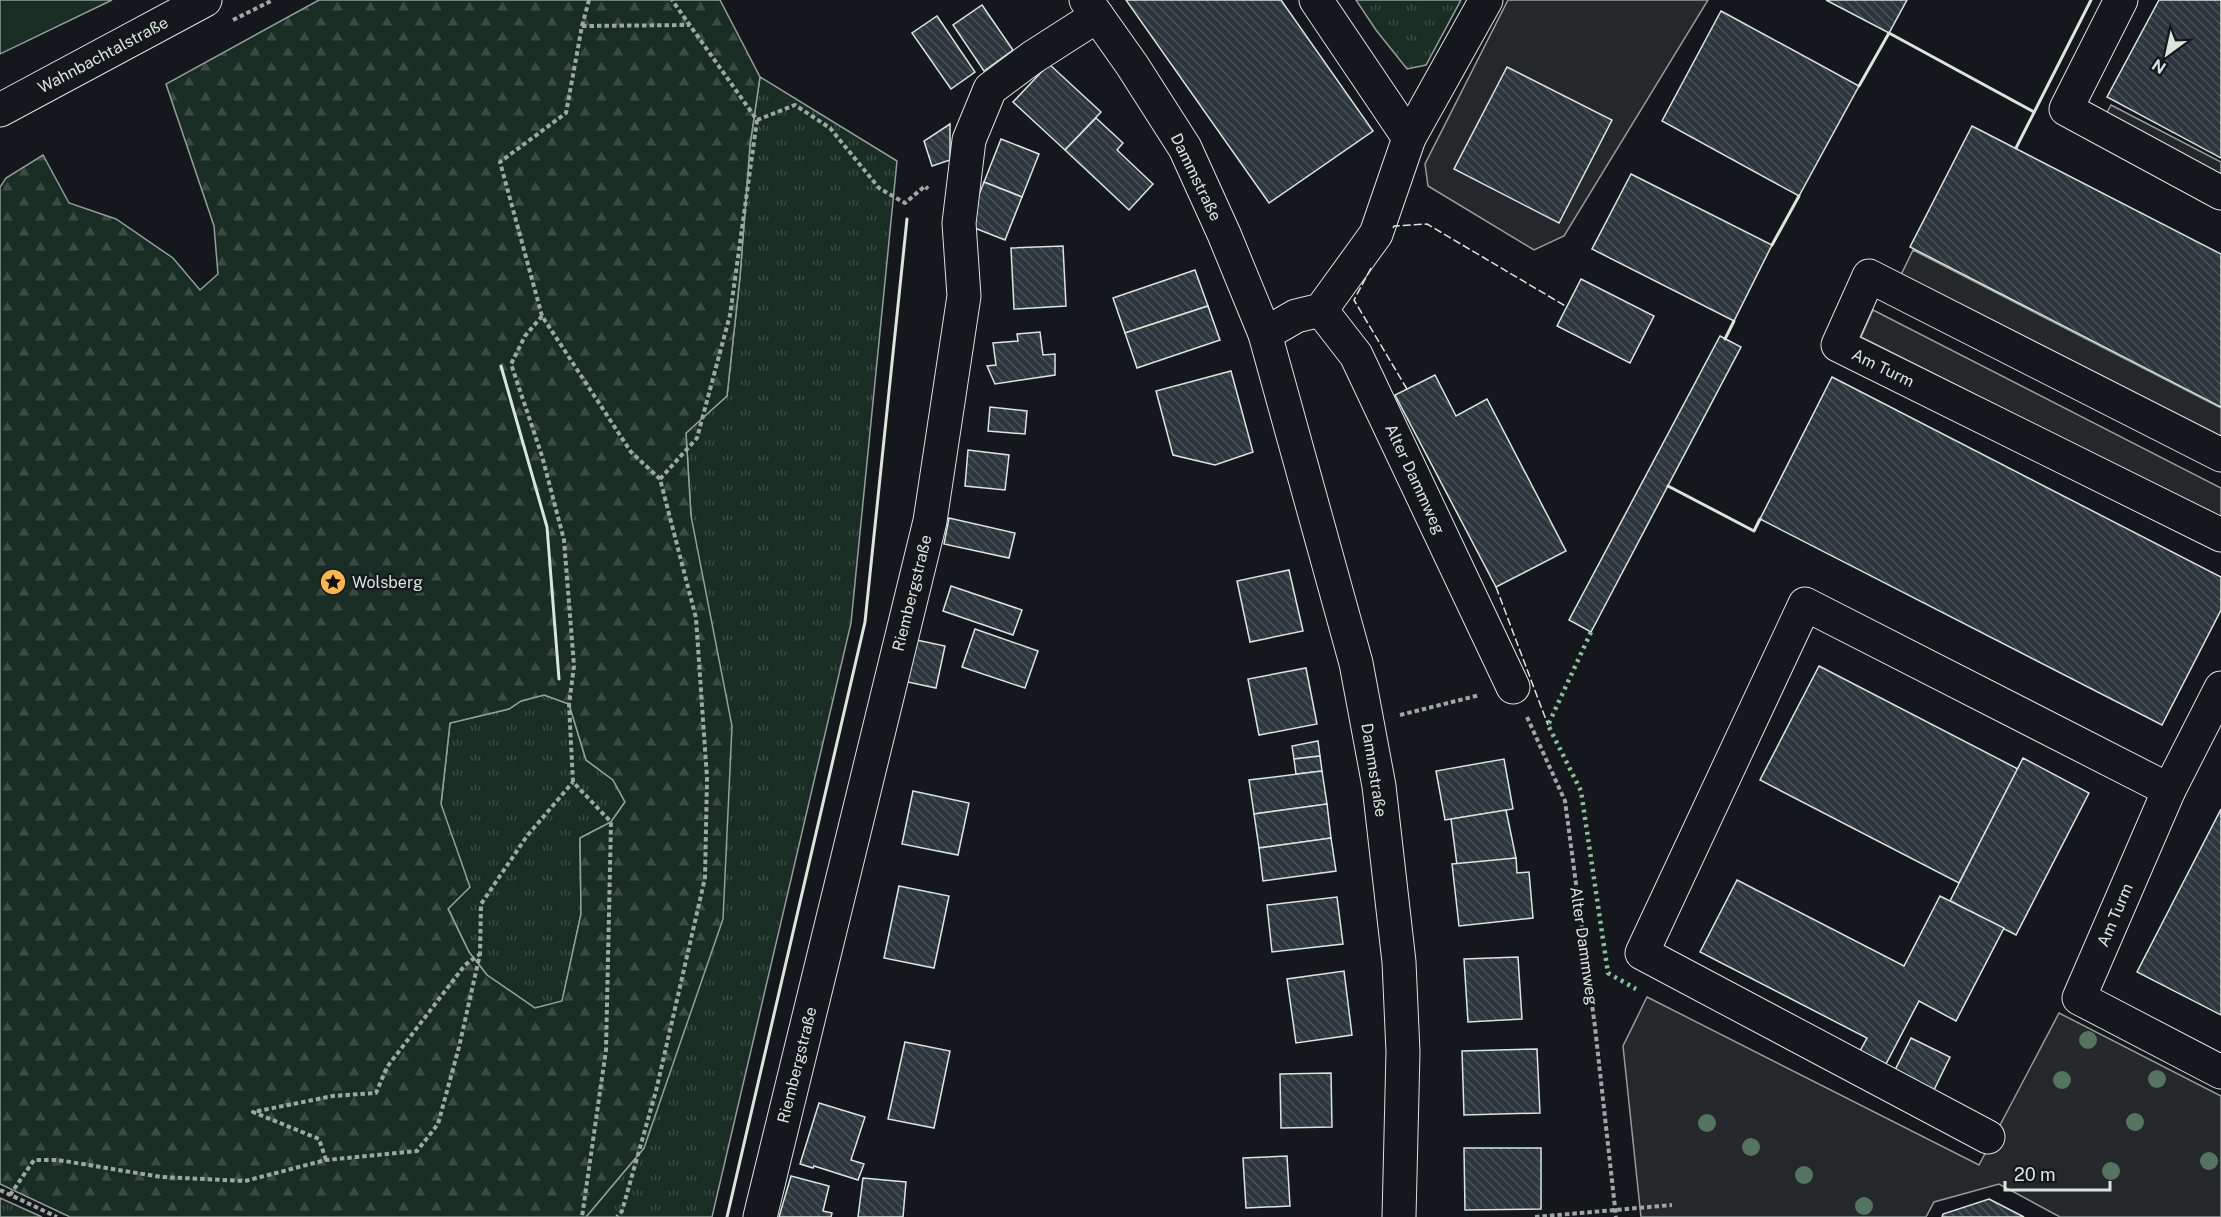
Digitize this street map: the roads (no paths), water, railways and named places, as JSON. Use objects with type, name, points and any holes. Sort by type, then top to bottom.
[{"type":"street","name":"Wahnbachtalstraße","points":[[0,110],[205,0]]},
{"type":"street","points":[[1316,0],[1409,138]]},
{"type":"street","points":[[1266,334],[1296,316],[1321,310],[1376,234],[1409,138],[1486,0]]},
{"type":"street","points":[[2121,0],[2066,109],[2221,193]]},
{"type":"street","name":"Riembergstraße","points":[[760,1217],[930,521],[964,296],[959,223],[969,140],[990,89],[1033,57],[1091,8]]},
{"type":"street","name":"Dammstraße","points":[[1091,8],[1132,65],[1185,148],[1266,334],[1356,663],[1379,786],[1400,962],[1403,1052],[1399,1217]]},
{"type":"street","name":"Am Turm","points":[[2221,455],[1869,276],[1838,345],[2221,535]]},
{"type":"street","name":"Alter Dammweg","points":[[1321,310],[1356,355],[1513,687]]},
{"type":"street","points":[[1988,1137],[1642,953],[1804,604],[2169,790]]},
{"type":"street","name":"Am Turm","points":[[2221,688],[2169,790],[2079,998],[2221,1072]]},
{"type":"place","name":"Wolsberg","points":[[333,582]]}]
